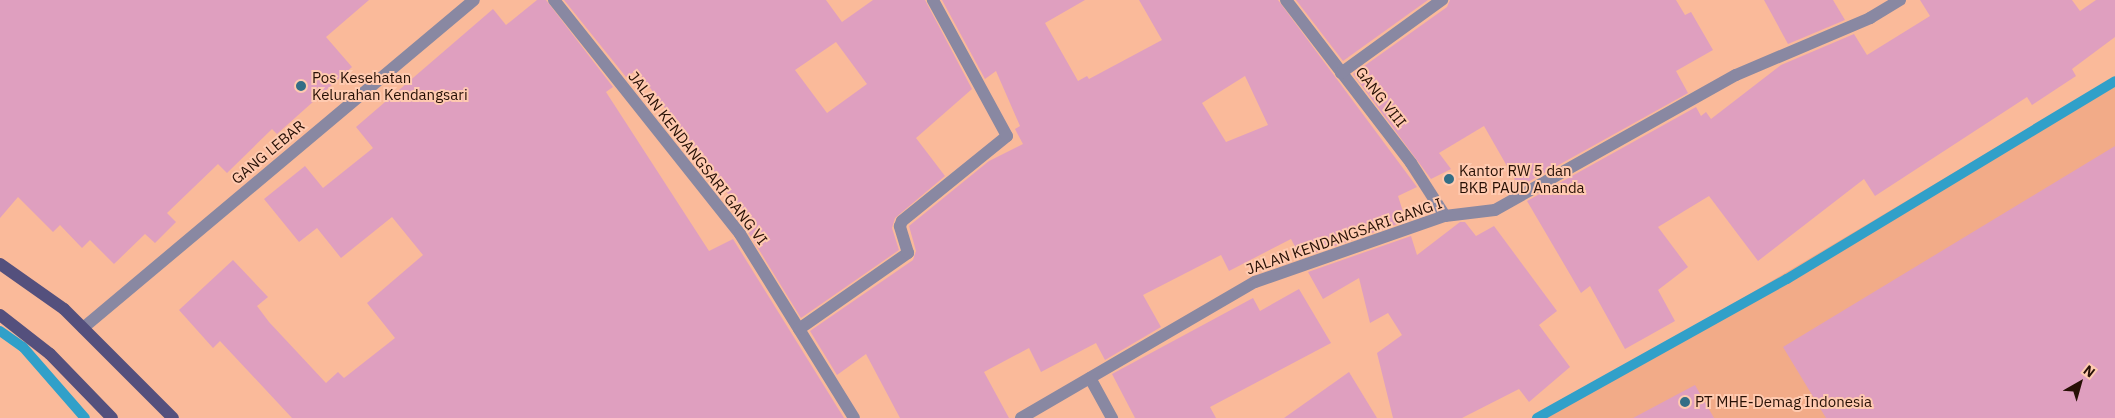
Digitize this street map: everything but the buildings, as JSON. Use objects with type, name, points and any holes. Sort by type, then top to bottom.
[{"type":"main road","points":[[0,264],[64,309],[173,418]]},
{"type":"main road","points":[[0,315],[50,354],[112,418]]},
{"type":"street","name":"GANG LEBAR","points":[[83,328],[474,0]]},
{"type":"street","name":"JALAN KENDANGSARI GANG VI","points":[[554,0],[740,234],[854,418]]},
{"type":"street","points":[[799,329],[908,253],[900,226],[902,221],[1008,136],[932,0]]},
{"type":"street","name":"GANG VIII","points":[[1286,0],[1411,163],[1445,216]]},
{"type":"street","points":[[1342,73],[1442,0]]},
{"type":"street","name":"JALAN KENDANGSARI GANG I","points":[[1021,418],[1255,282],[1445,216],[1495,210],[1736,75],[1870,18],[1900,0]]},
{"type":"street","points":[[1090,378],[1112,418]]},
{"type":"shaded area","points":[[2115,77],[2115,418],[1541,418]]},
{"type":"waterway","points":[[1537,418],[1787,279],[2115,81]]},
{"type":"waterway","points":[[0,331],[23,347],[85,418]]},
{"type":"place","name":"Pos Kesehatan Kelurahan Kendangsari","points":[[301,86]]},
{"type":"place","name":"Kantor RW 5 dan BKB PAUD Ananda","points":[[1449,179]]},
{"type":"place","name":"PT MHE-Demag Indonesia","points":[[1685,402]]}]
